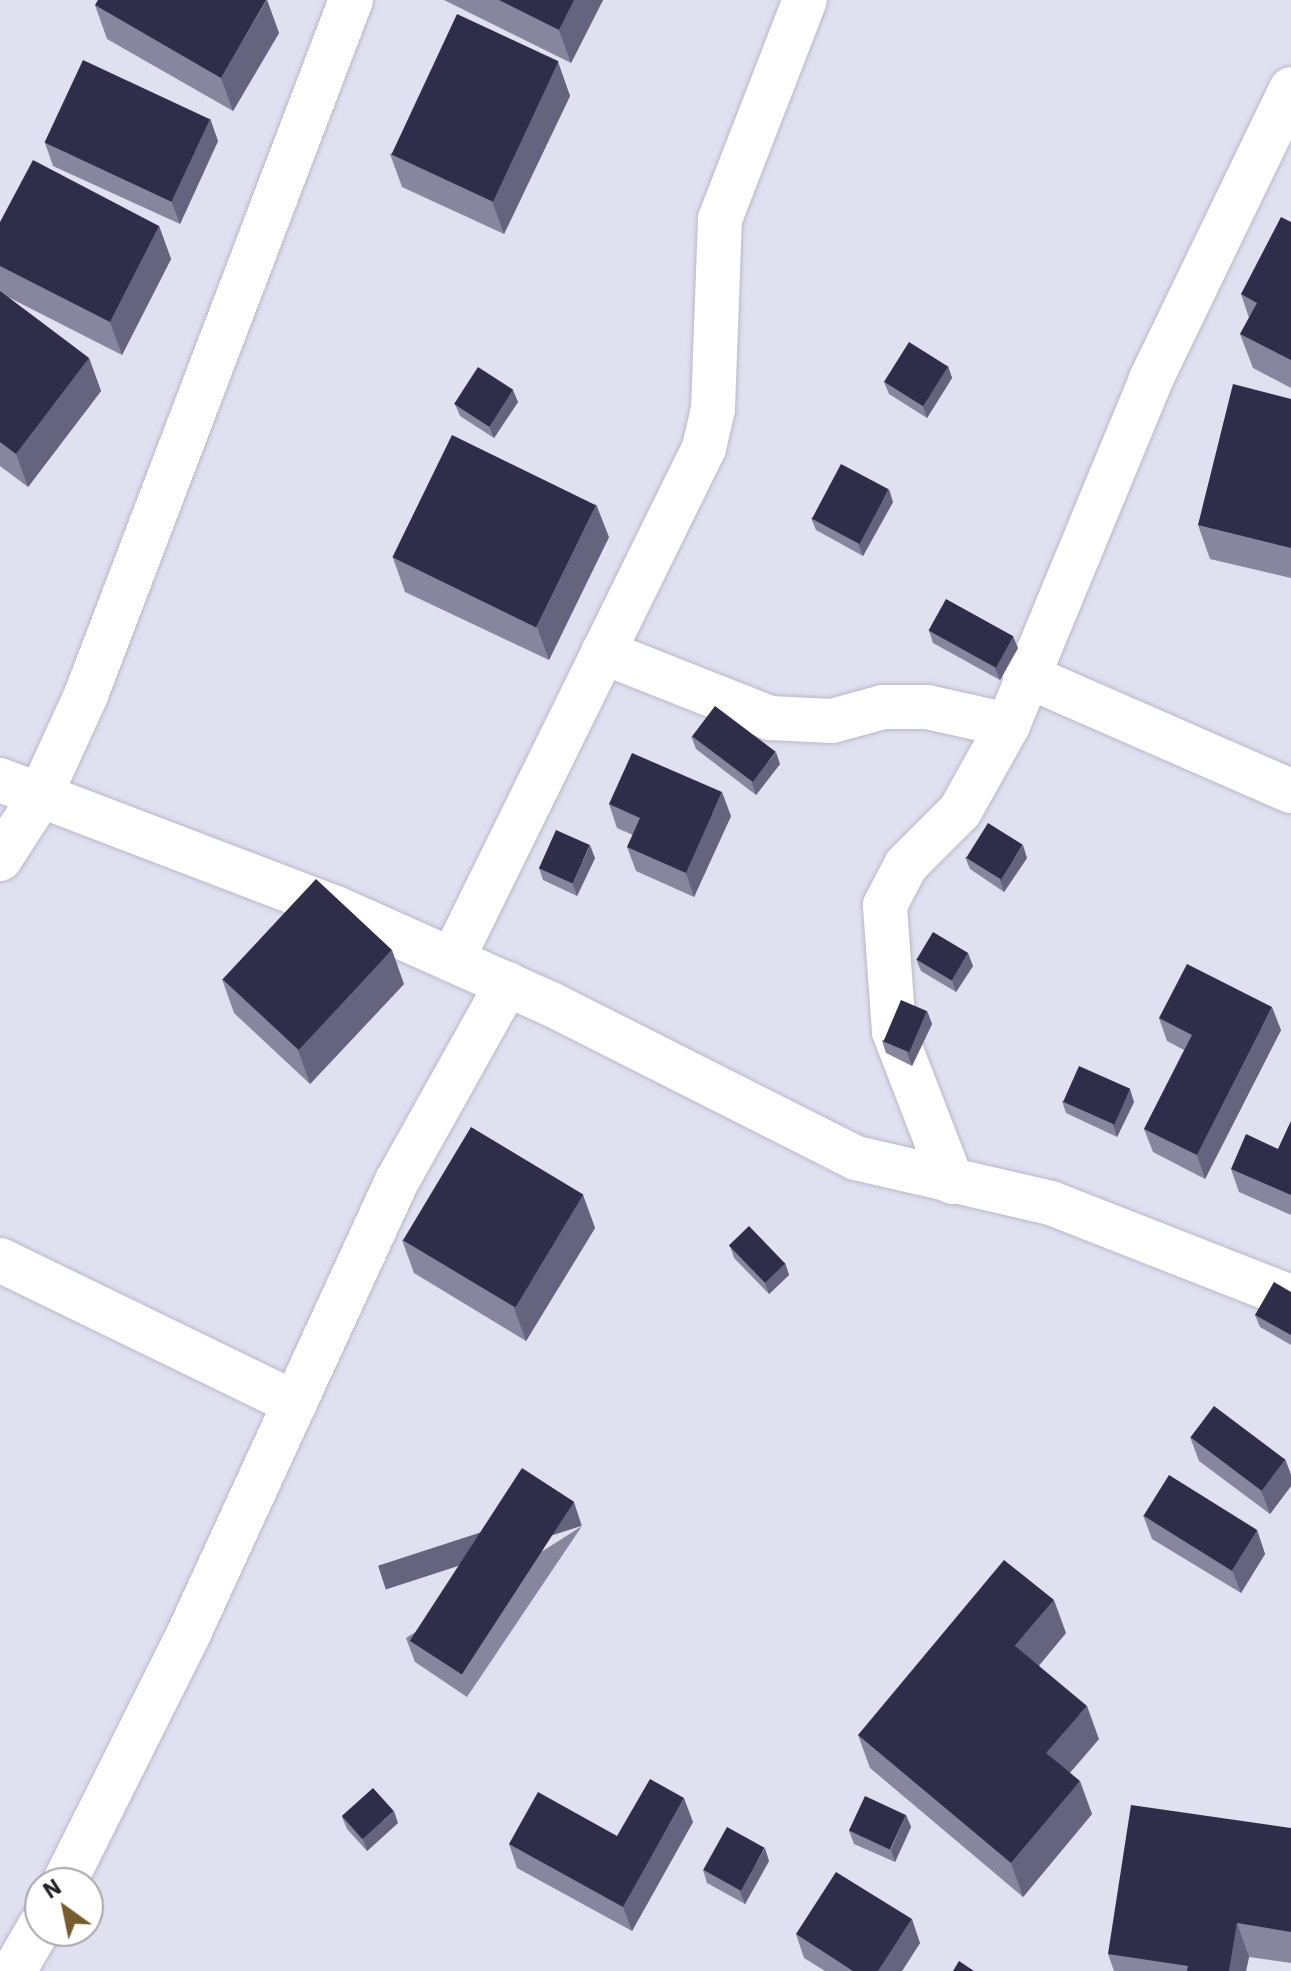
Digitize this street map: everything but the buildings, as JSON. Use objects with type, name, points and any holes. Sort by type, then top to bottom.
[{"type":"street","points":[[0,859],[38,800],[113,627],[351,0]]},
{"type":"street","points":[[452,960],[704,448],[713,409],[720,219],[805,0]]},
{"type":"street","points":[[952,1182],[894,1032],[885,905],[906,865],[960,811],[1008,725],[1025,675],[1151,379],[1291,89]]},
{"type":"street","points":[[603,652],[770,718],[832,721],[883,707],[927,707],[1008,725]]},
{"type":"street","points":[[1025,675],[1291,791]]},
{"type":"street","points":[[0,780],[38,800],[336,908],[507,984],[856,1158],[1051,1203],[1291,1297]]},
{"type":"street","points":[[72,1867],[295,1403],[397,1181],[507,984]]},
{"type":"street","points":[[0,1260],[295,1403]]},
{"type":"street","points":[[14,1971],[28,1947]]}]
